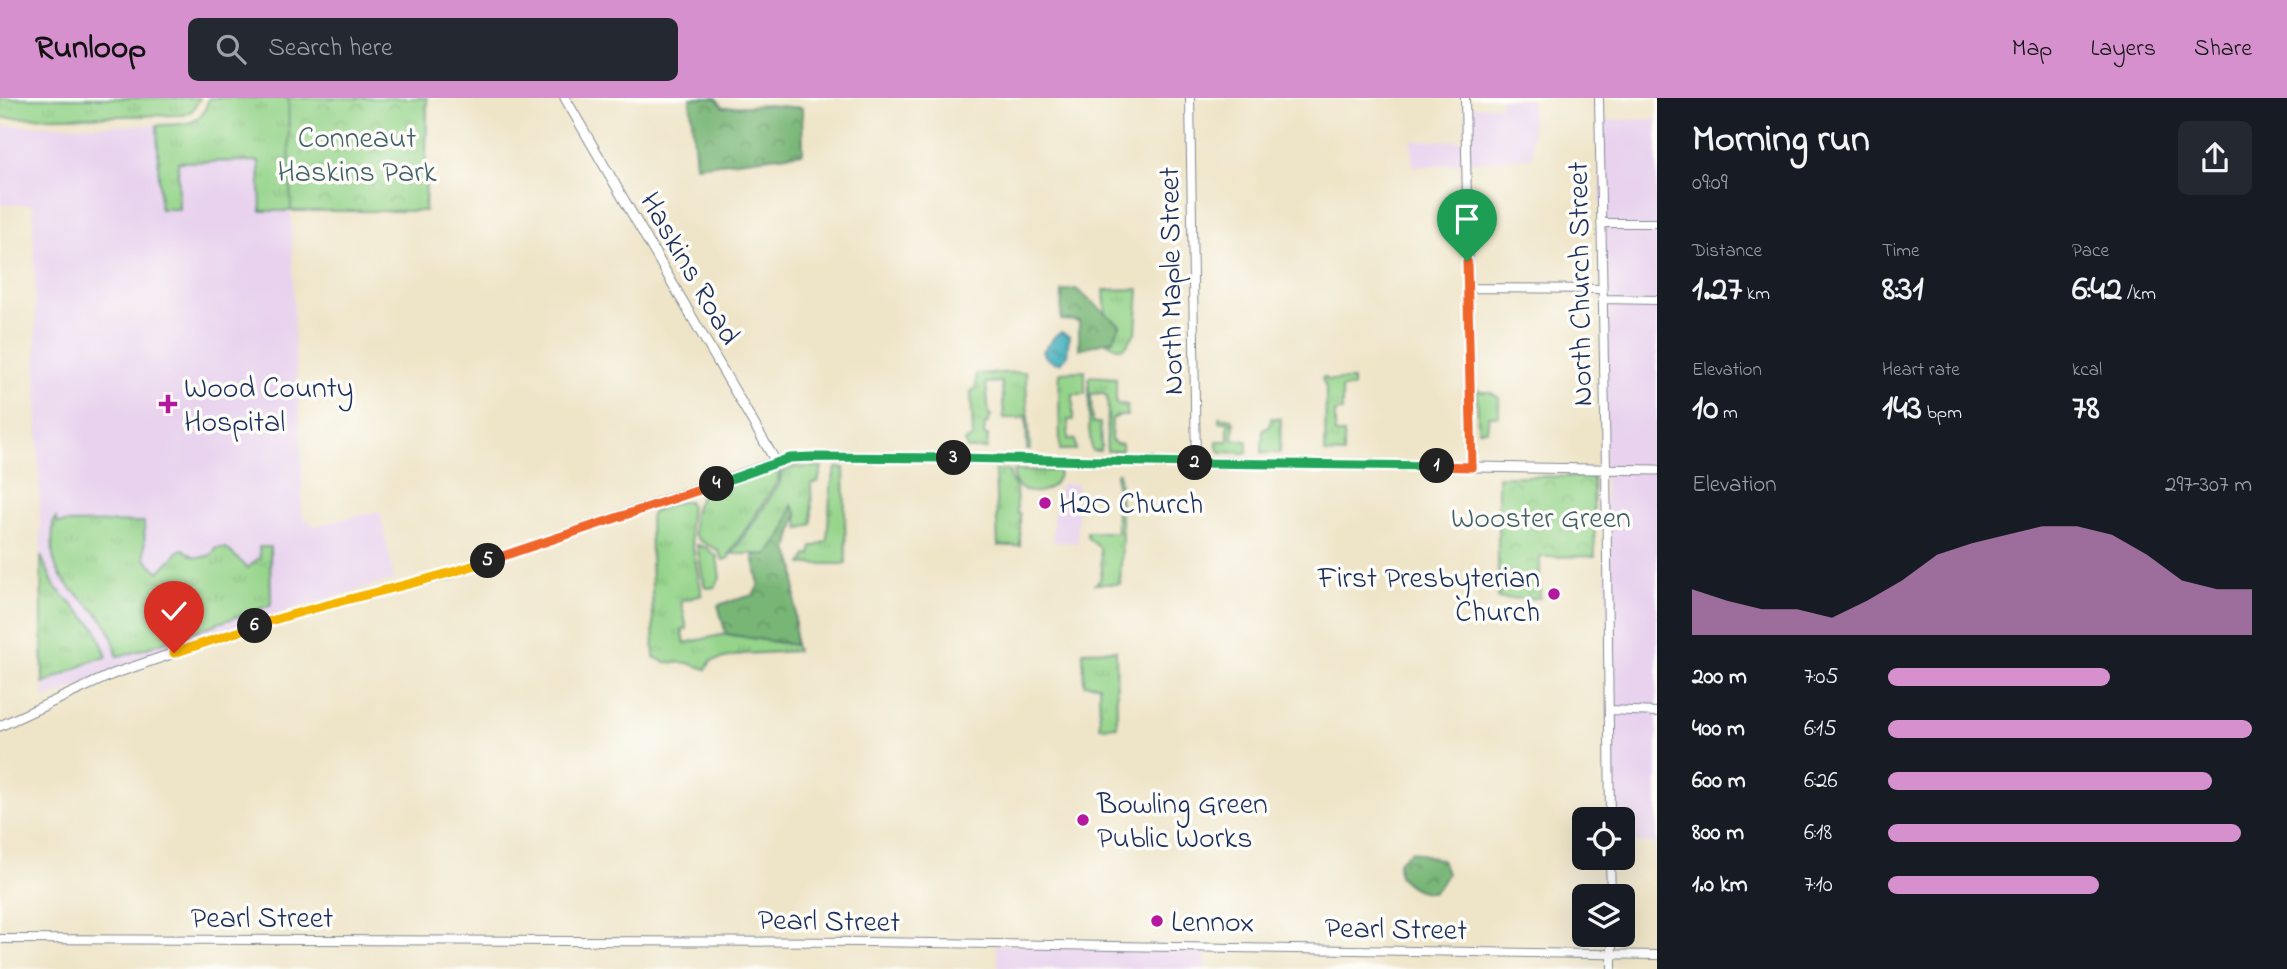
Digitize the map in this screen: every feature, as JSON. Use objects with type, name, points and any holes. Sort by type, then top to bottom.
[{"type":"main road","name":"Haskins Road","points":[[565,98],[776,462]]},
{"type":"main road","points":[[0,726],[113,674],[174,653],[299,612],[447,575],[790,458],[1657,470]]},
{"type":"street","name":"North Maple Street","points":[[1191,98],[1196,463]]},
{"type":"street","points":[[1465,98],[1472,467]]},
{"type":"street","name":"North Church Street","points":[[1598,98],[1610,807]]},
{"type":"street","points":[[1601,223],[1657,223]]},
{"type":"street","points":[[1468,288],[1602,289]]},
{"type":"street","points":[[1602,299],[1657,300]]},
{"type":"street","points":[[1609,710],[1657,712]]},
{"type":"street","name":"Pearl Street","points":[[0,939],[869,942],[1657,955]]},
{"type":"street","points":[[1612,947],[1612,969]]},
{"type":"shaded area","points":[[1500,99],[1531,99],[1533,157],[1413,167],[1411,140],[1466,141],[1465,107],[1500,106]]},
{"type":"shaded area","points":[[1657,119],[1657,843],[1635,843],[1635,807],[1610,807],[1599,120]]},
{"type":"shaded area","name":"Wood County Hospital","points":[[157,125],[160,209],[179,209],[178,161],[259,161],[262,211],[291,211],[302,515],[314,526],[380,511],[394,579],[275,614],[131,663],[44,700],[33,205],[0,205],[0,126]]},
{"type":"shaded area","points":[[1061,484],[1077,484],[1078,543],[1053,541],[1053,520]]},
{"type":"shaded area","points":[[996,945],[1205,948],[1205,969],[999,969]]},
{"type":"green space","points":[[0,98],[200,98],[192,111],[183,115],[0,118]]},
{"type":"green space","name":"Conneaut Haskins Park","points":[[209,98],[427,98],[425,211],[261,211],[259,161],[178,162],[179,209],[160,209],[157,125],[183,124],[196,119],[202,115]]},
{"type":"green space","name":"Conneaut Haskins Park","points":[[288,98],[427,98],[425,211],[291,211]]},
{"type":"green space","points":[[690,98],[716,98],[723,107],[769,105],[802,108],[803,153],[696,166]]},
{"type":"green space","points":[[1076,289],[1120,325],[1113,340],[1079,349],[1079,321],[1061,320],[1062,291]]},
{"type":"green space","points":[[1139,289],[1136,331],[1125,347],[1117,348],[1106,342],[1113,340],[1120,325],[1106,315],[1104,290]]},
{"type":"green space","points":[[1085,371],[1085,394],[1073,394],[1073,420],[1068,420],[1068,439],[1075,440],[1076,450],[1060,450],[1060,372]]},
{"type":"green space","points":[[1026,372],[1030,450],[1027,450],[1026,415],[1023,415],[1023,418],[1004,418],[1002,382],[986,383],[991,415],[985,424],[987,449],[967,449],[965,442],[973,437],[971,392],[976,387],[976,374]]},
{"type":"green space","points":[[1091,376],[1116,378],[1116,404],[1127,405],[1127,416],[1112,418],[1111,440],[1122,444],[1122,451],[1107,451],[1108,404],[1103,393],[1091,394],[1092,423],[1100,423],[1101,449],[1092,451],[1089,429]]},
{"type":"green space","points":[[1324,377],[1328,380],[1353,380],[1353,388],[1342,388],[1342,411],[1335,412],[1335,434],[1344,434],[1344,454],[1325,453]]},
{"type":"green space","points":[[1477,389],[1490,392],[1499,398],[1499,416],[1489,416],[1487,430],[1478,430]]},
{"type":"green space","points":[[1219,417],[1232,419],[1233,439],[1247,441],[1247,453],[1221,452],[1217,448],[1217,441],[1228,441],[1228,422],[1219,422]]},
{"type":"green space","points":[[1271,418],[1281,419],[1280,453],[1262,453],[1263,430],[1269,427]]},
{"type":"green space","points":[[796,467],[822,467],[818,482],[811,484],[812,524],[799,529],[797,514],[792,506],[784,532],[768,554],[732,554],[780,483],[781,472]]},
{"type":"green space","points":[[836,468],[844,468],[846,564],[802,564],[807,555],[811,555],[812,546],[827,540],[831,485]]},
{"type":"green space","points":[[779,469],[778,481],[729,558],[723,560],[718,550],[700,541],[694,534],[696,505],[704,493]]},
{"type":"green space","points":[[995,470],[1009,470],[1016,488],[1017,513],[1020,514],[1020,546],[998,546]]},
{"type":"green space","points":[[1014,470],[1059,473],[1056,482],[1049,488],[1033,492],[1018,486],[1014,479]]},
{"type":"green space","points":[[1116,473],[1119,473],[1122,541],[1120,584],[1095,584],[1100,580],[1102,570],[1100,548],[1087,537],[1087,532],[1117,532]]},
{"type":"green space","name":"Wooster Green","points":[[1498,476],[1593,477],[1595,556],[1540,557],[1540,598],[1498,599]]},
{"type":"green space","points":[[688,501],[691,506],[689,527],[702,595],[681,601],[687,629],[682,630],[685,643],[726,634],[795,645],[797,651],[743,654],[711,661],[706,669],[688,663],[665,662],[654,657],[650,518],[653,511]]},
{"type":"green space","points":[[792,505],[797,514],[788,549],[795,568],[795,645],[726,634],[718,605],[753,595],[759,585],[753,555],[768,554],[784,532]]},
{"type":"green space","points":[[56,518],[57,523],[144,522],[145,559],[159,572],[184,549],[191,555],[201,557],[213,554],[216,548],[226,548],[248,568],[260,557],[259,547],[270,547],[271,605],[117,656],[112,637],[103,620],[68,585],[57,569],[52,546],[53,521]]},
{"type":"green space","points":[[697,545],[707,548],[717,557],[720,578],[715,587],[707,588],[704,585]]},
{"type":"green space","points":[[41,556],[55,587],[96,628],[107,657],[94,660],[43,684]]},
{"type":"green space","points":[[1116,650],[1117,726],[1100,727],[1099,685],[1084,684],[1083,651]]},
{"type":"green space","points":[[1411,851],[1442,860],[1447,874],[1433,892],[1414,888],[1399,876],[1398,862]]},
{"type":"water","points":[[1061,332],[1069,336],[1067,356],[1060,363],[1049,360],[1043,351]]},
{"type":"place","name":"Wood County Hospital","points":[[168,404]]},
{"type":"place","name":"H2O Church","points":[[1045,503]]},
{"type":"place","name":"First Presbyterian Church","points":[[1554,594]]},
{"type":"place","name":"Bowling Green Public Works","points":[[1083,820]]},
{"type":"place","name":"Lennox","points":[[1157,921]]},
{"type":"route","points":[[174,653],[299,612],[447,575],[790,458],[876,457],[1472,467],[1467,261]]}]
